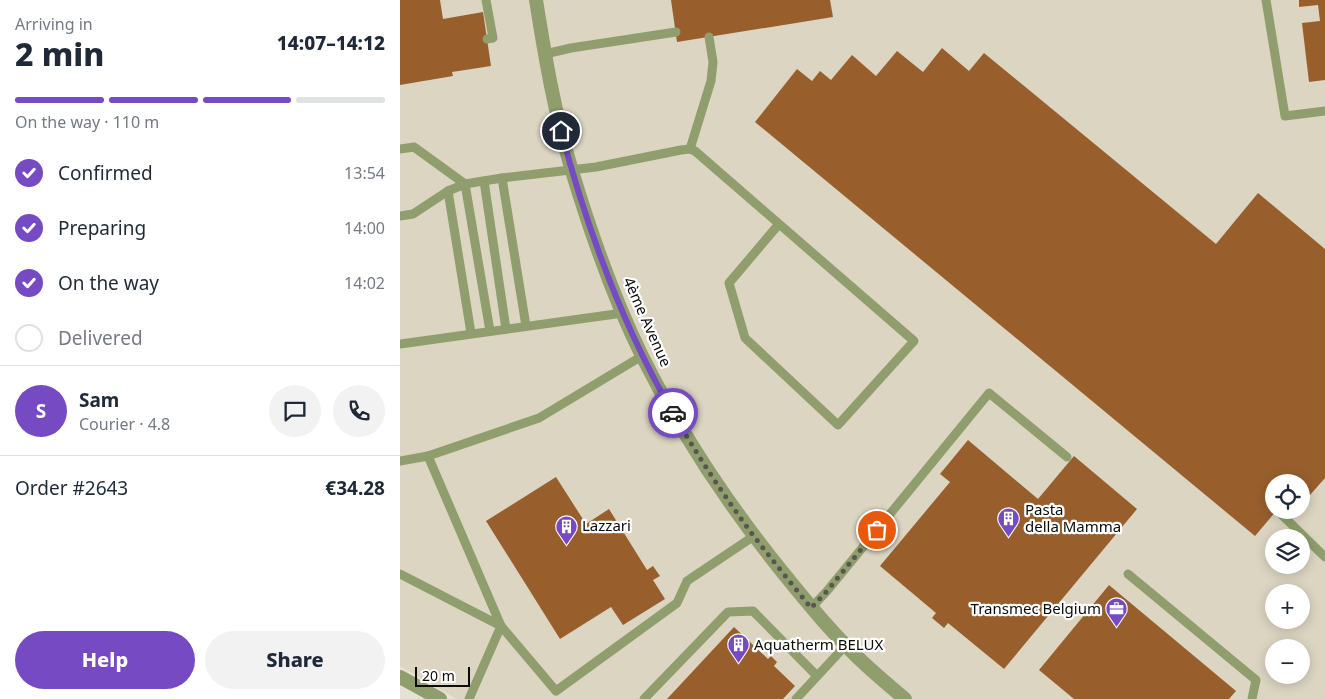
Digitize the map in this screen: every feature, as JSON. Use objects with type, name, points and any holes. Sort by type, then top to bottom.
[{"type":"street","name":"4ème Avenue","points":[[536,0],[545,54],[571,170],[596,244],[642,356],[695,451],[725,497],[754,536],[811,608],[867,666],[904,699]]},
{"type":"street","points":[[400,677],[440,699]]},
{"type":"lane","points":[[486,0],[493,38],[487,39]]},
{"type":"lane","points":[[1266,0],[1285,116],[1325,111]]},
{"type":"lane","points":[[545,54],[571,48],[676,32]]},
{"type":"lane","points":[[690,149],[711,81],[713,62],[709,37]]},
{"type":"lane","points":[[400,149],[414,147],[465,184],[490,331]]},
{"type":"lane","points":[[400,216],[413,214],[448,191],[465,184],[596,167],[690,149],[779,224],[914,341],[838,425],[745,338],[739,320],[729,283],[779,224]]},
{"type":"lane","points":[[502,178],[526,326]]},
{"type":"lane","points":[[484,181],[506,328]]},
{"type":"lane","points":[[448,191],[472,333]]},
{"type":"lane","points":[[400,344],[623,313]]},
{"type":"lane","points":[[400,461],[428,456],[539,418],[642,356]]},
{"type":"lane","points":[[811,608],[989,393],[1067,457]]},
{"type":"lane","points":[[428,456],[501,626],[556,691],[677,603],[687,581],[754,536]]},
{"type":"lane","points":[[1286,519],[1325,557]]},
{"type":"lane","points":[[400,574],[501,626]]},
{"type":"lane","points":[[1128,574],[1256,680],[1252,699]]},
{"type":"lane","points":[[644,699],[728,612],[753,611],[817,676]]},
{"type":"lane","points":[[469,699],[501,626]]},
{"type":"lane","points":[[796,699],[846,645]]},
{"type":"shaded area","points":[[400,0],[1325,0],[1325,699],[457,699],[400,666]]},
{"type":"building","points":[[400,0],[440,0],[443,19],[483,12],[491,66],[452,72],[453,76],[400,85]]},
{"type":"building","points":[[671,0],[830,0],[833,17],[677,42]]},
{"type":"building","points":[[1299,0],[1325,0],[1325,80],[1309,82],[1302,23],[1320,21],[1318,5],[1299,7]]},
{"type":"building","points":[[942,48],[969,71],[984,53],[1216,244],[1258,193],[1325,249],[1325,478],[1310,495],[1310,474],[1265,474],[1265,519],[1269,519],[1255,536],[755,122],[797,69],[812,81],[820,71],[831,80],[852,55],[876,76],[897,51],[923,72]]},
{"type":"building","name":"Pasta della Mamma","points":[[968,440],[1038,499],[1074,456],[1137,509],[1004,669],[948,623],[944,628],[932,618],[936,613],[880,566],[950,482],[940,474]]},
{"type":"building","name":"Lazzari","points":[[556,477],[586,524],[609,509],[647,570],[653,566],[660,576],[653,580],[665,599],[623,625],[611,607],[560,639],[486,521]]},
{"type":"building","name":"Transmec Belgium","points":[[1109,585],[1236,691],[1229,699],[1074,699],[1039,670]]},
{"type":"building","name":"Aquatherm BELUX","points":[[734,627],[768,659],[771,656],[777,662],[774,666],[795,686],[783,699],[667,699]]},
{"type":"way so far","points":[[673,413],[725,497],[811,608],[877,530]]},
{"type":"place","name":"Pasta della Mamma","points":[[1009,538]]},
{"type":"place","name":"Lazzari","points":[[566,545]]},
{"type":"place","name":"Transmec Belgium","points":[[1117,628]]},
{"type":"place","name":"Aquatherm BELUX","points":[[738,664]]},
{"type":"route","points":[[561,131],[571,170],[596,244],[623,313],[642,356],[673,413]]}]
